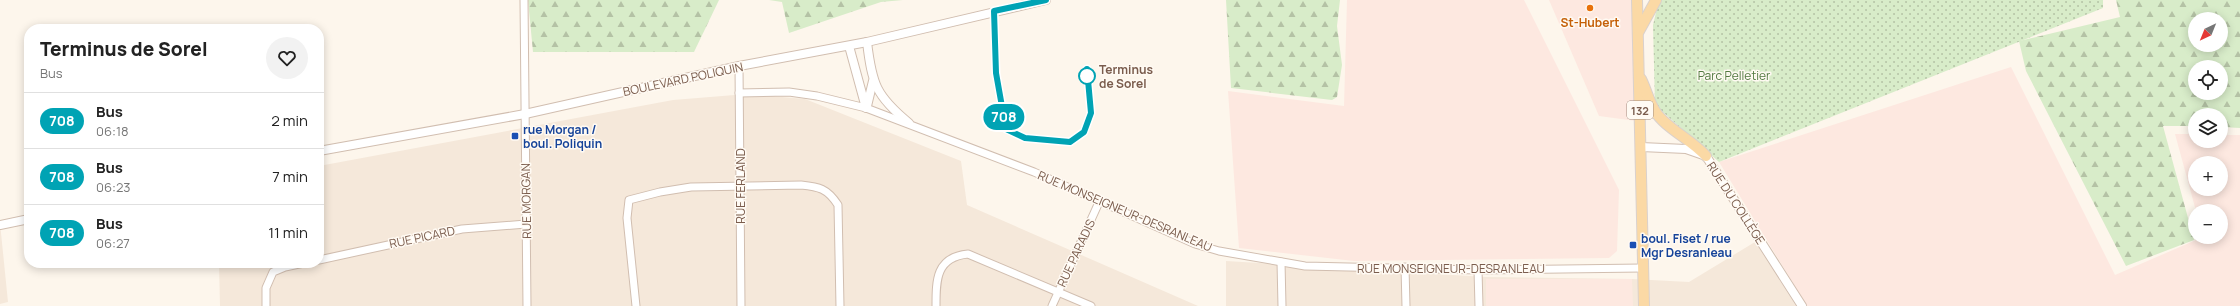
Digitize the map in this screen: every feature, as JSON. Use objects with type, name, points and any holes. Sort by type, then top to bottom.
[{"type":"main road","name":"132","points":[[1638,0],[1642,268],[1644,306]]},
{"type":"main road","points":[[1638,33],[1656,0]]},
{"type":"main road","points":[[1639,73],[1655,111],[1663,122],[1697,145],[1706,156]]},
{"type":"street","name":"RUE MORGAN","points":[[524,0],[528,306]]},
{"type":"street","name":"BOULEVARD POLIQUIN","points":[[324,150],[525,114],[739,66],[850,46],[1046,0]]},
{"type":"street","points":[[867,42],[873,81],[887,104],[909,123]]},
{"type":"street","points":[[850,46],[866,108]]},
{"type":"street","name":"RUE FERLAND","points":[[739,66],[741,306]]},
{"type":"street","points":[[866,108],[873,81]]},
{"type":"street","name":"RUE MONSEIGNEUR-DESRANLEAU","points":[[739,93],[789,92],[817,96],[866,108],[909,123],[1034,172],[1100,200],[1195,244],[1219,251],[1305,266],[1405,267],[1478,270],[1642,268]]},
{"type":"street","name":"RUE DU COLLÈGE","points":[[1641,147],[1686,149],[1706,156],[1802,306]]},
{"type":"street","points":[[636,306],[628,229],[629,200],[692,186],[740,185],[818,186],[833,198],[838,205],[840,306]]},
{"type":"street","name":"RUE PARADIS","points":[[1052,306],[1100,200]]},
{"type":"street","points":[[0,225],[24,220]]},
{"type":"street","name":"RUE PICARD","points":[[324,259],[462,229],[526,224]]},
{"type":"street","points":[[936,306],[937,275],[946,263],[957,255],[968,254],[1091,306]]},
{"type":"street","points":[[1282,262],[1282,306]]},
{"type":"street","points":[[1405,267],[1406,306]]},
{"type":"street","points":[[266,306],[266,288],[273,272],[283,268]]},
{"type":"street","points":[[1478,270],[1479,306]]},
{"type":"shaded area","points":[[1347,0],[1524,0],[1619,190],[1617,251],[1609,258],[1354,261],[1239,248],[1228,91],[1344,106]]},
{"type":"shaded area","points":[[1549,0],[1633,0],[1636,121],[1599,116]]},
{"type":"shaded area","points":[[2011,67],[2115,275],[2188,243],[2228,244],[2228,204],[2194,204],[2192,196],[2228,196],[2228,156],[2188,156],[2188,182],[2175,134],[2188,134],[2188,148],[2228,148],[2228,135],[2240,135],[2240,306],[1807,306],[1719,162]]},
{"type":"shaded area","points":[[747,94],[805,99],[961,161],[967,205],[1198,306],[220,306],[219,268],[324,268],[324,165],[673,100]]},
{"type":"shaded area","points":[[0,223],[8,302],[0,304]]},
{"type":"shaded area","points":[[1755,242],[1796,306],[1226,306],[1226,261],[1486,277],[1632,279],[1689,282]]},
{"type":"shaded area","points":[[1486,279],[1632,279],[1633,306],[1486,306]]},
{"type":"green space","points":[[528,0],[719,0],[694,52],[533,52]]},
{"type":"green space","points":[[769,0],[903,0],[881,2],[789,33],[782,2]]},
{"type":"green space","points":[[1226,0],[1340,0],[1337,26],[1342,65],[1337,97],[1332,100],[1231,88]]},
{"type":"green space","name":"Parc Pelletier","points":[[1659,0],[2103,0],[2103,8],[1719,162],[1655,105],[1653,25]]},
{"type":"green space","points":[[2116,0],[2240,0],[2240,128],[2228,127],[2228,108],[2188,108],[2188,126],[2163,126],[2188,218],[2188,242],[2126,266],[2026,71],[2019,41],[2120,17]]},
{"type":"bus line","name":"708","points":[[1046,0],[994,11],[996,73],[1006,129],[1025,138],[1070,142],[1084,132],[1091,113],[1087,69]]},
{"type":"place","name":"St-Hubert","points":[[1590,8]]},
{"type":"place","name":"Terminus de Sorel","points":[[1087,76]]},
{"type":"place","name":"rue Morgan / boul. Poliquin","points":[[515,136]]},
{"type":"place","name":"boul. Fiset / rue Mgr Desranleau","points":[[1633,245]]}]
